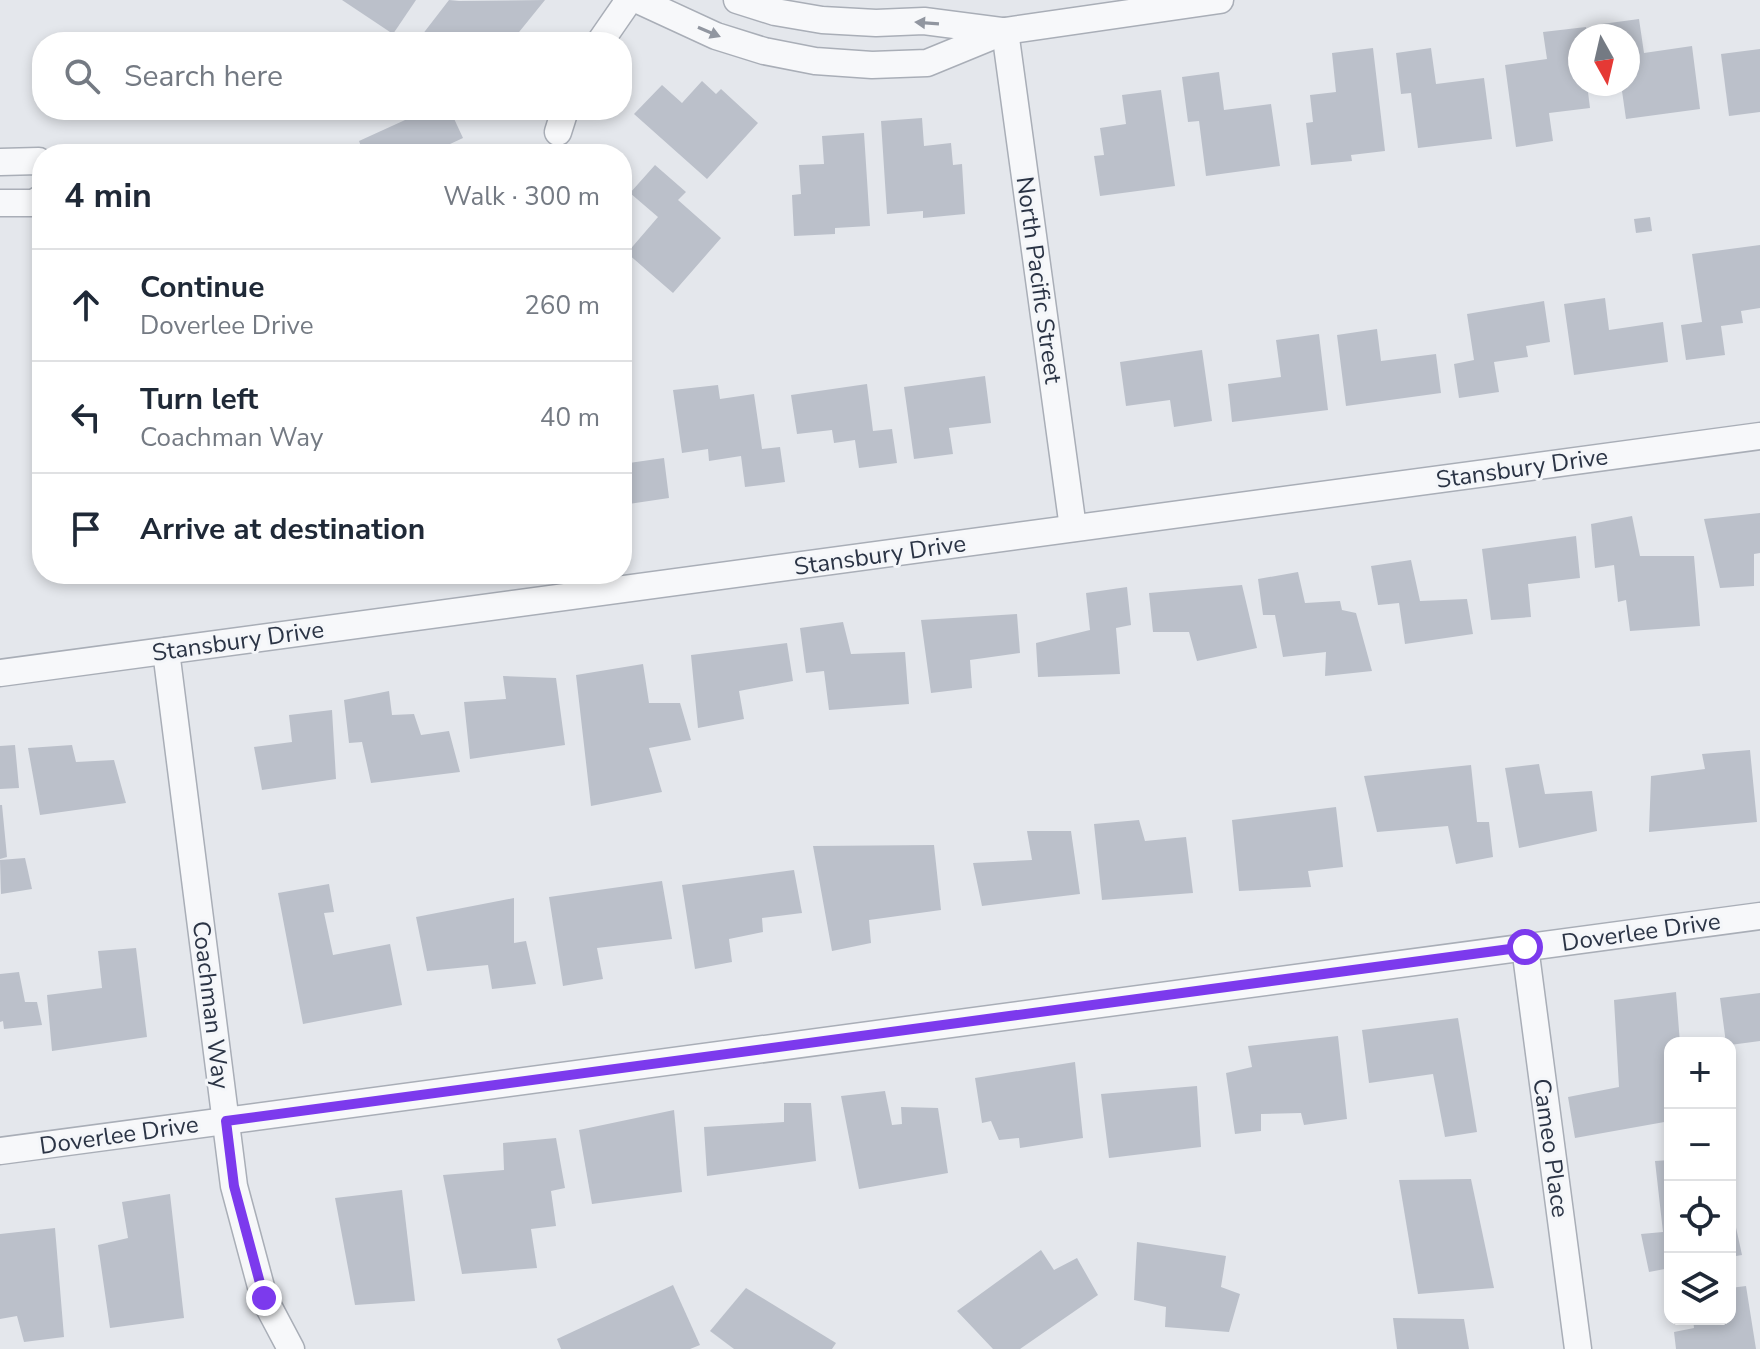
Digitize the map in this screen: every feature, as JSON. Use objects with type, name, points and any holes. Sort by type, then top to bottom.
[{"type":"street","points":[[607,32],[629,0]]},
{"type":"street","points":[[638,0],[716,36],[764,51],[815,61],[872,65],[927,63],[1005,31],[1220,0]]},
{"type":"street","points":[[737,0],[775,12],[822,20],[876,23],[924,21],[1005,31]]},
{"type":"street","name":"North Pacific Street","points":[[1005,31],[1073,528]]},
{"type":"street","points":[[0,162],[32,161]]},
{"type":"street","points":[[0,203],[32,203]]},
{"type":"street","name":"Stansbury Drive","points":[[0,673],[1760,436]]},
{"type":"street","name":"Coachman Way","points":[[166,651],[234,1186],[264,1298],[291,1349]]},
{"type":"street","name":"Doverlee Drive","points":[[0,1151],[1760,916]]},
{"type":"street","name":"Cameo Place","points":[[1525,947],[1578,1349]]},
{"type":"building","points":[[342,0],[416,0],[394,32]]},
{"type":"building","points":[[449,0],[545,0],[519,32],[424,32]]},
{"type":"building","points":[[1639,19],[1640,24],[1602,24]]},
{"type":"building","points":[[1640,26],[1644,53],[1692,46],[1700,109],[1626,119],[1623,96],[1640,96]]},
{"type":"building","points":[[1568,29],[1568,96],[1588,96],[1590,108],[1549,113],[1553,141],[1516,147],[1505,65],[1547,59],[1543,32]]},
{"type":"building","points":[[1373,48],[1385,151],[1351,155],[1352,161],[1311,165],[1306,123],[1313,122],[1310,95],[1336,92],[1332,53]]},
{"type":"building","points":[[1431,48],[1436,84],[1484,78],[1492,139],[1418,148],[1411,93],[1401,94],[1396,53]]},
{"type":"building","points":[[1760,49],[1760,112],[1729,116],[1721,54]]},
{"type":"building","points":[[1219,72],[1224,110],[1271,104],[1280,166],[1206,176],[1199,121],[1188,122],[1182,77]]},
{"type":"building","points":[[702,81],[716,94],[721,89],[758,123],[707,179],[634,114],[662,85],[682,103]]},
{"type":"building","points":[[1161,90],[1175,186],[1100,196],[1094,156],[1104,155],[1100,128],[1126,124],[1122,95]]},
{"type":"building","points":[[922,118],[924,146],[951,143],[953,165],[962,164],[965,214],[923,218],[923,211],[887,214],[881,121]]},
{"type":"building","points":[[405,120],[455,120],[463,138],[450,144],[360,144],[359,141]]},
{"type":"building","points":[[864,133],[870,226],[835,228],[835,234],[794,236],[792,195],[801,194],[799,165],[824,164],[822,136]]},
{"type":"building","points":[[655,165],[686,192],[678,200],[721,238],[673,293],[632,257],[632,247],[658,217],[632,195],[632,191]]},
{"type":"building","points":[[1650,217],[1652,231],[1636,233],[1634,219]]},
{"type":"building","points":[[1760,245],[1760,308],[1741,311],[1743,323],[1721,326],[1725,355],[1686,360],[1681,325],[1702,322],[1692,254]]},
{"type":"building","points":[[1605,298],[1609,330],[1663,322],[1668,362],[1574,375],[1564,304]]},
{"type":"building","points":[[1544,301],[1550,342],[1526,346],[1528,357],[1494,362],[1499,392],[1459,398],[1454,364],[1474,360],[1467,314]]},
{"type":"building","points":[[1377,329],[1381,361],[1436,354],[1441,393],[1346,406],[1337,335]]},
{"type":"building","points":[[1319,334],[1328,410],[1232,422],[1228,384],[1281,377],[1276,340]]},
{"type":"building","points":[[1202,350],[1212,421],[1174,427],[1170,400],[1126,406],[1120,362]]},
{"type":"building","points":[[985,376],[991,423],[949,428],[953,454],[914,459],[904,387]]},
{"type":"building","points":[[867,384],[873,431],[892,429],[897,463],[859,468],[855,440],[834,443],[832,430],[797,434],[791,395]]},
{"type":"building","points":[[718,385],[720,399],[754,394],[762,449],[780,447],[785,482],[745,487],[741,456],[709,461],[708,449],[682,453],[673,390]]},
{"type":"building","points":[[664,458],[669,498],[632,504],[632,463]]},
{"type":"building","points":[[1760,513],[1760,553],[1754,554],[1754,586],[1720,588],[1704,519]]},
{"type":"building","points":[[1632,516],[1640,556],[1694,556],[1700,626],[1630,631],[1626,600],[1618,602],[1614,565],[1595,568],[1591,524]]},
{"type":"building","points":[[1576,536],[1580,578],[1528,584],[1531,617],[1491,620],[1482,549]]},
{"type":"building","points":[[1411,560],[1420,601],[1467,599],[1473,634],[1405,644],[1399,603],[1378,605],[1371,566]]},
{"type":"building","points":[[1298,572],[1305,603],[1340,601],[1342,610],[1356,613],[1372,671],[1325,676],[1326,652],[1283,657],[1275,615],[1263,615],[1258,579]]},
{"type":"building","points":[[1242,585],[1257,648],[1197,661],[1189,632],[1153,632],[1149,593]]},
{"type":"building","points":[[1127,587],[1131,625],[1116,628],[1120,674],[1038,677],[1036,643],[1090,630],[1086,593]]},
{"type":"building","points":[[1017,614],[1020,653],[970,660],[972,688],[931,693],[921,620]]},
{"type":"building","points":[[843,622],[851,654],[905,652],[909,704],[829,710],[824,671],[806,673],[800,628]]},
{"type":"building","points":[[787,643],[793,681],[739,691],[744,719],[698,728],[691,655]]},
{"type":"building","points":[[643,664],[649,703],[680,703],[691,740],[649,748],[662,792],[591,806],[576,675]]},
{"type":"building","points":[[503,676],[556,678],[565,745],[470,759],[464,702],[506,699]]},
{"type":"building","points":[[389,691],[392,715],[414,714],[421,735],[449,731],[460,772],[371,783],[362,742],[349,743],[344,700]]},
{"type":"building","points":[[332,710],[336,779],[262,790],[254,747],[292,742],[289,715]]},
{"type":"building","points":[[15,745],[19,788],[0,789],[0,746]]},
{"type":"building","points":[[72,745],[76,762],[114,760],[126,803],[40,815],[28,748]]},
{"type":"building","points":[[1750,750],[1757,822],[1649,832],[1651,776],[1705,769],[1702,754]]},
{"type":"building","points":[[1539,764],[1545,794],[1592,791],[1597,831],[1519,848],[1505,768]]},
{"type":"building","points":[[1471,765],[1477,822],[1489,822],[1493,857],[1456,864],[1448,826],[1377,832],[1364,776]]},
{"type":"building","points":[[0,805],[7,857],[0,859]]},
{"type":"building","points":[[1336,807],[1343,867],[1308,871],[1311,887],[1239,891],[1232,820]]},
{"type":"building","points":[[1139,820],[1145,841],[1186,837],[1193,893],[1102,900],[1094,824]]},
{"type":"building","points":[[1027,831],[1071,831],[1080,894],[982,906],[973,863],[1032,860]]},
{"type":"building","points":[[934,845],[941,910],[869,920],[871,943],[832,951],[813,846]]},
{"type":"building","points":[[25,858],[32,889],[1,894],[0,860]]},
{"type":"building","points":[[794,870],[802,913],[762,918],[763,932],[729,939],[732,962],[695,969],[682,885]]},
{"type":"building","points":[[662,881],[672,939],[597,948],[603,979],[563,986],[549,897]]},
{"type":"building","points":[[329,884],[334,912],[324,913],[333,955],[390,944],[402,1005],[303,1024],[278,893]]},
{"type":"building","points":[[514,898],[514,943],[526,941],[536,984],[492,989],[488,965],[427,971],[416,917]]},
{"type":"building","points":[[136,948],[147,1037],[52,1051],[47,995],[102,988],[98,951]]},
{"type":"building","points":[[19,972],[25,1002],[37,1002],[42,1025],[4,1029],[3,1021],[0,1022],[0,974]]},
{"type":"building","points":[[1676,992],[1680,1037],[1664,1037],[1664,1122],[1575,1138],[1568,1097],[1619,1087],[1614,1000]]},
{"type":"building","points":[[1760,993],[1760,1041],[1736,1044],[1736,1037],[1725,1037],[1720,998]]},
{"type":"building","points":[[1458,1018],[1477,1132],[1445,1137],[1433,1074],[1369,1083],[1362,1030]]},
{"type":"building","points":[[1338,1036],[1347,1119],[1304,1125],[1301,1113],[1261,1114],[1261,1131],[1235,1134],[1226,1073],[1252,1067],[1248,1046]]},
{"type":"building","points":[[1075,1062],[1083,1138],[1020,1148],[1019,1138],[999,1140],[991,1121],[982,1123],[975,1078]]},
{"type":"building","points":[[1197,1086],[1201,1147],[1109,1158],[1101,1094]]},
{"type":"building","points":[[885,1091],[892,1125],[902,1124],[901,1107],[938,1108],[948,1173],[859,1189],[841,1096]]},
{"type":"building","points":[[784,1103],[811,1103],[816,1161],[707,1176],[704,1127],[784,1122]]},
{"type":"building","points":[[674,1110],[682,1192],[592,1204],[579,1130]]},
{"type":"building","points":[[556,1138],[565,1188],[551,1191],[556,1226],[531,1229],[537,1268],[462,1274],[443,1175],[504,1170],[503,1143]]},
{"type":"building","points":[[1664,1160],[1664,1269],[1649,1272],[1641,1234],[1663,1232],[1655,1161]]},
{"type":"building","points":[[1471,1179],[1494,1288],[1418,1294],[1399,1180]]},
{"type":"building","points":[[402,1190],[415,1301],[355,1305],[335,1198]]},
{"type":"building","points":[[170,1194],[184,1318],[110,1328],[98,1245],[128,1238],[122,1202]]},
{"type":"building","points":[[55,1228],[64,1337],[24,1342],[17,1316],[0,1319],[0,1234]]},
{"type":"building","points":[[1736,1228],[1742,1255],[1736,1256]]},
{"type":"building","points":[[1137,1242],[1226,1256],[1221,1287],[1240,1294],[1229,1332],[1165,1327],[1166,1307],[1134,1300]]},
{"type":"building","points":[[1041,1250],[1054,1270],[1077,1258],[1098,1295],[1020,1349],[993,1349],[957,1311]]},
{"type":"building","points":[[673,1285],[700,1345],[690,1349],[561,1349],[557,1339]]},
{"type":"building","points":[[1746,1286],[1756,1349],[1676,1349],[1674,1332],[1694,1328],[1694,1325],[1736,1325],[1736,1287]]},
{"type":"building","points":[[746,1288],[836,1343],[832,1349],[734,1349],[710,1331]]},
{"type":"building","points":[[1393,1318],[1464,1319],[1469,1349],[1397,1349]]},
{"type":"route","points":[[264,1298],[234,1186],[226,1121],[1525,947]]}]
